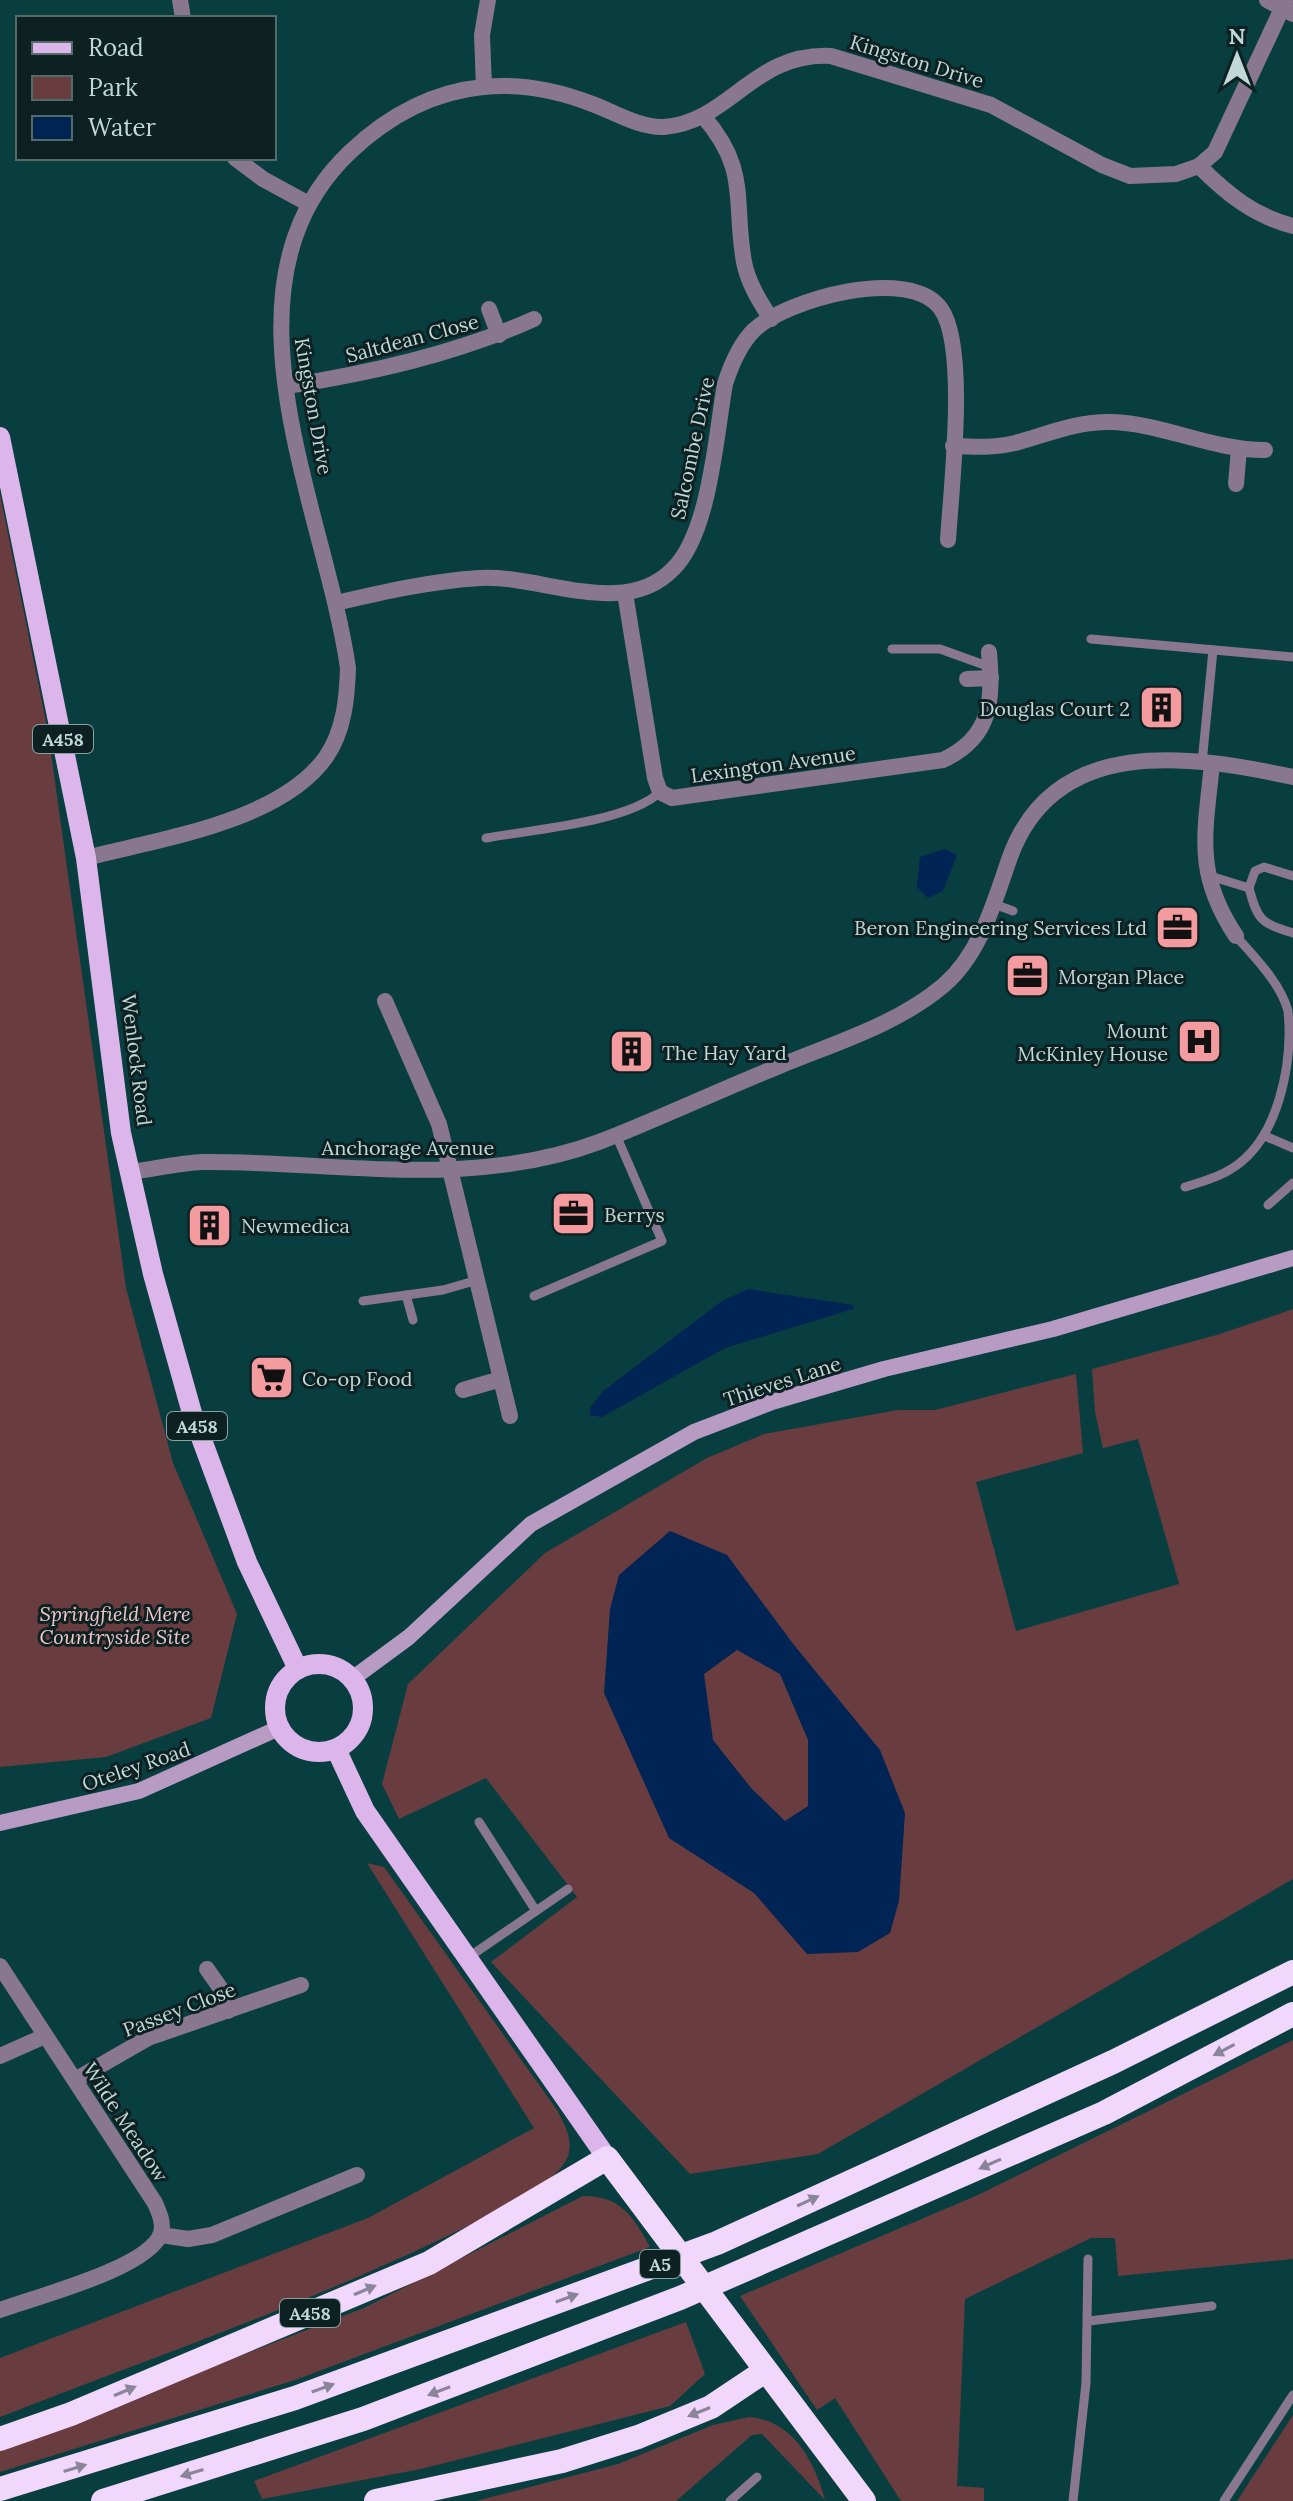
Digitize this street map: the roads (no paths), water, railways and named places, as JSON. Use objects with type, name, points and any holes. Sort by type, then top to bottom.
[{"type":"highway","name":"A5","points":[[0,2489],[295,2398],[717,2243],[1113,2062],[1293,1972]]},
{"type":"highway","name":"A5","points":[[103,2501],[363,2419],[680,2298],[1104,2113],[1293,2014]]},
{"type":"highway","points":[[607,2158],[864,2501]]},
{"type":"highway","name":"A458","points":[[0,2439],[71,2414],[429,2263],[607,2158]]},
{"type":"highway","points":[[376,2501],[562,2461],[638,2437],[711,2407],[765,2371]]},
{"type":"main road","name":"Wenlock Road","points":[[0,437],[86,858],[121,1133],[153,1274],[192,1413],[247,1562],[298,1669]]},
{"type":"main road","name":"Thieves Lane","points":[[352,1679],[409,1637],[531,1524],[694,1432],[772,1402],[884,1369],[1053,1329],[1293,1258]]},
{"type":"main road","points":[[327,1665],[352,1679],[363,1704],[362,1718],[357,1731],[336,1749],[310,1752],[286,1739],[279,1728],[275,1701],[287,1677],[298,1669],[327,1665]]},
{"type":"main road","name":"Oteley Road","points":[[0,1823],[139,1791],[279,1728]]},
{"type":"main road","points":[[336,1749],[365,1811],[607,2158]]},
{"type":"street","points":[[484,87],[482,35],[488,0]]},
{"type":"street","points":[[1267,0],[1287,7],[1224,137],[1215,152],[1199,166],[1245,206],[1293,226]]},
{"type":"street","name":"Kingston Drive","points":[[86,858],[243,814],[282,797],[313,773],[335,741],[347,696],[348,668],[287,386],[281,295],[290,245],[307,203],[341,160],[378,128],[433,98],[484,87],[510,86],[566,95],[661,127],[703,116],[743,85],[787,60],[809,54],[831,56],[991,105],[1102,165],[1130,176],[1154,178],[1199,166]]},
{"type":"street","points":[[703,116],[718,132],[738,174],[744,263],[771,319]]},
{"type":"street","points":[[238,160],[263,179],[307,203]]},
{"type":"street","name":"Salcombe Drive","points":[[336,603],[429,583],[483,578],[625,593],[659,580],[674,569],[694,536],[731,365],[754,330],[790,308],[868,288],[910,288],[928,297],[941,308],[954,339],[948,540]]},
{"type":"street","name":"Saltdean Close","points":[[489,309],[499,335]]},
{"type":"street","name":"Saltdean Close","points":[[287,386],[376,369],[499,335],[534,319]]},
{"type":"street","points":[[953,446],[985,447],[1064,428],[1115,422],[1239,449],[1265,450]]},
{"type":"street","points":[[1236,484],[1239,449]]},
{"type":"street","points":[[625,593],[655,778],[660,792]]},
{"type":"street","points":[[967,679],[990,666]]},
{"type":"street","name":"Lexington Avenue","points":[[660,792],[672,798],[691,797],[943,760],[964,750],[978,734],[990,704],[990,666]]},
{"type":"street","name":"Anchorage Avenue","points":[[130,1172],[200,1162],[299,1168],[498,1168],[616,1135],[907,1011],[929,997],[960,969],[976,945],[1025,824],[1069,782],[1096,769],[1128,762],[1207,763],[1293,777]]},
{"type":"street","points":[[1207,763],[1207,875],[1219,912],[1236,936]]},
{"type":"street","points":[[385,1001],[439,1124],[474,1281],[510,1416]]},
{"type":"street","points":[[463,1390],[501,1379]]},
{"type":"street","name":"Wilde Meadow","points":[[0,1966],[155,2203],[161,2215],[161,2235]]},
{"type":"street","points":[[207,1969],[221,1989],[228,2011]]},
{"type":"street","name":"Passey Close","points":[[75,2080],[148,2038],[301,1985]]},
{"type":"street","points":[[0,2056],[45,2036]]},
{"type":"street","points":[[0,2310],[127,2264],[146,2252],[161,2235],[188,2239],[212,2235],[357,2175]]},
{"type":"lane","points":[[1091,639],[1293,657]]},
{"type":"lane","points":[[892,649],[940,649],[990,666]]},
{"type":"lane","points":[[1207,763],[1213,650]]},
{"type":"lane","points":[[486,838],[622,813],[651,801],[660,792]]},
{"type":"lane","points":[[1293,876],[1264,867],[1255,871],[1249,888],[1257,915],[1264,922],[1293,933]]},
{"type":"lane","points":[[1207,875],[1249,888]]},
{"type":"lane","points":[[994,904],[1013,911]]},
{"type":"lane","points":[[1185,1187],[1230,1170],[1265,1136],[1285,1083],[1290,1028],[1282,995],[1236,936]]},
{"type":"lane","points":[[534,1296],[662,1241],[616,1135]]},
{"type":"lane","points":[[1265,1136],[1293,1148]]},
{"type":"lane","points":[[1268,1205],[1293,1183]]},
{"type":"lane","points":[[363,1301],[474,1281]]},
{"type":"lane","points":[[406,1295],[413,1320]]},
{"type":"lane","points":[[479,1822],[536,1911]]},
{"type":"lane","points":[[466,1959],[568,1889]]},
{"type":"lane","points":[[1073,2501],[1089,2321],[1088,2259]]},
{"type":"lane","points":[[1089,2321],[1212,2306]]},
{"type":"lane","points":[[1224,2501],[1293,2395]]},
{"type":"lane","points":[[730,2501],[757,2477]]},
{"type":"water","points":[[945,849],[957,855],[943,891],[928,898],[917,887],[920,857]]},
{"type":"water","points":[[748,1289],[853,1305],[853,1309],[725,1348],[602,1417],[590,1415],[590,1408],[603,1391],[722,1301]]},
{"type":"water","points":[[670,1531],[727,1555],[794,1645],[880,1750],[905,1813],[899,1901],[890,1933],[858,1952],[807,1954],[754,1893],[669,1838],[604,1693],[610,1609],[619,1575]],"holes":[[[737,1650],[780,1674],[808,1740],[808,1806],[785,1821],[751,1788],[713,1740],[704,1674]]]},
{"type":"place","name":"Douglas Court 2","points":[[1161,708]]},
{"type":"place","name":"Beron Engineering Services Ltd","points":[[1178,927]]},
{"type":"place","name":"Morgan Place","points":[[1027,976]]},
{"type":"place","name":"Mount McKinley House","points":[[1199,1041]]},
{"type":"place","name":"The Hay Yard","points":[[631,1052]]},
{"type":"place","name":"Berrys","points":[[573,1214]]},
{"type":"place","name":"Newmedica","points":[[210,1225]]},
{"type":"place","name":"Co-op Food","points":[[271,1378]]},
{"type":"park label","name":"Springfield Mere Countryside Site","points":[[115,1624]]}]
